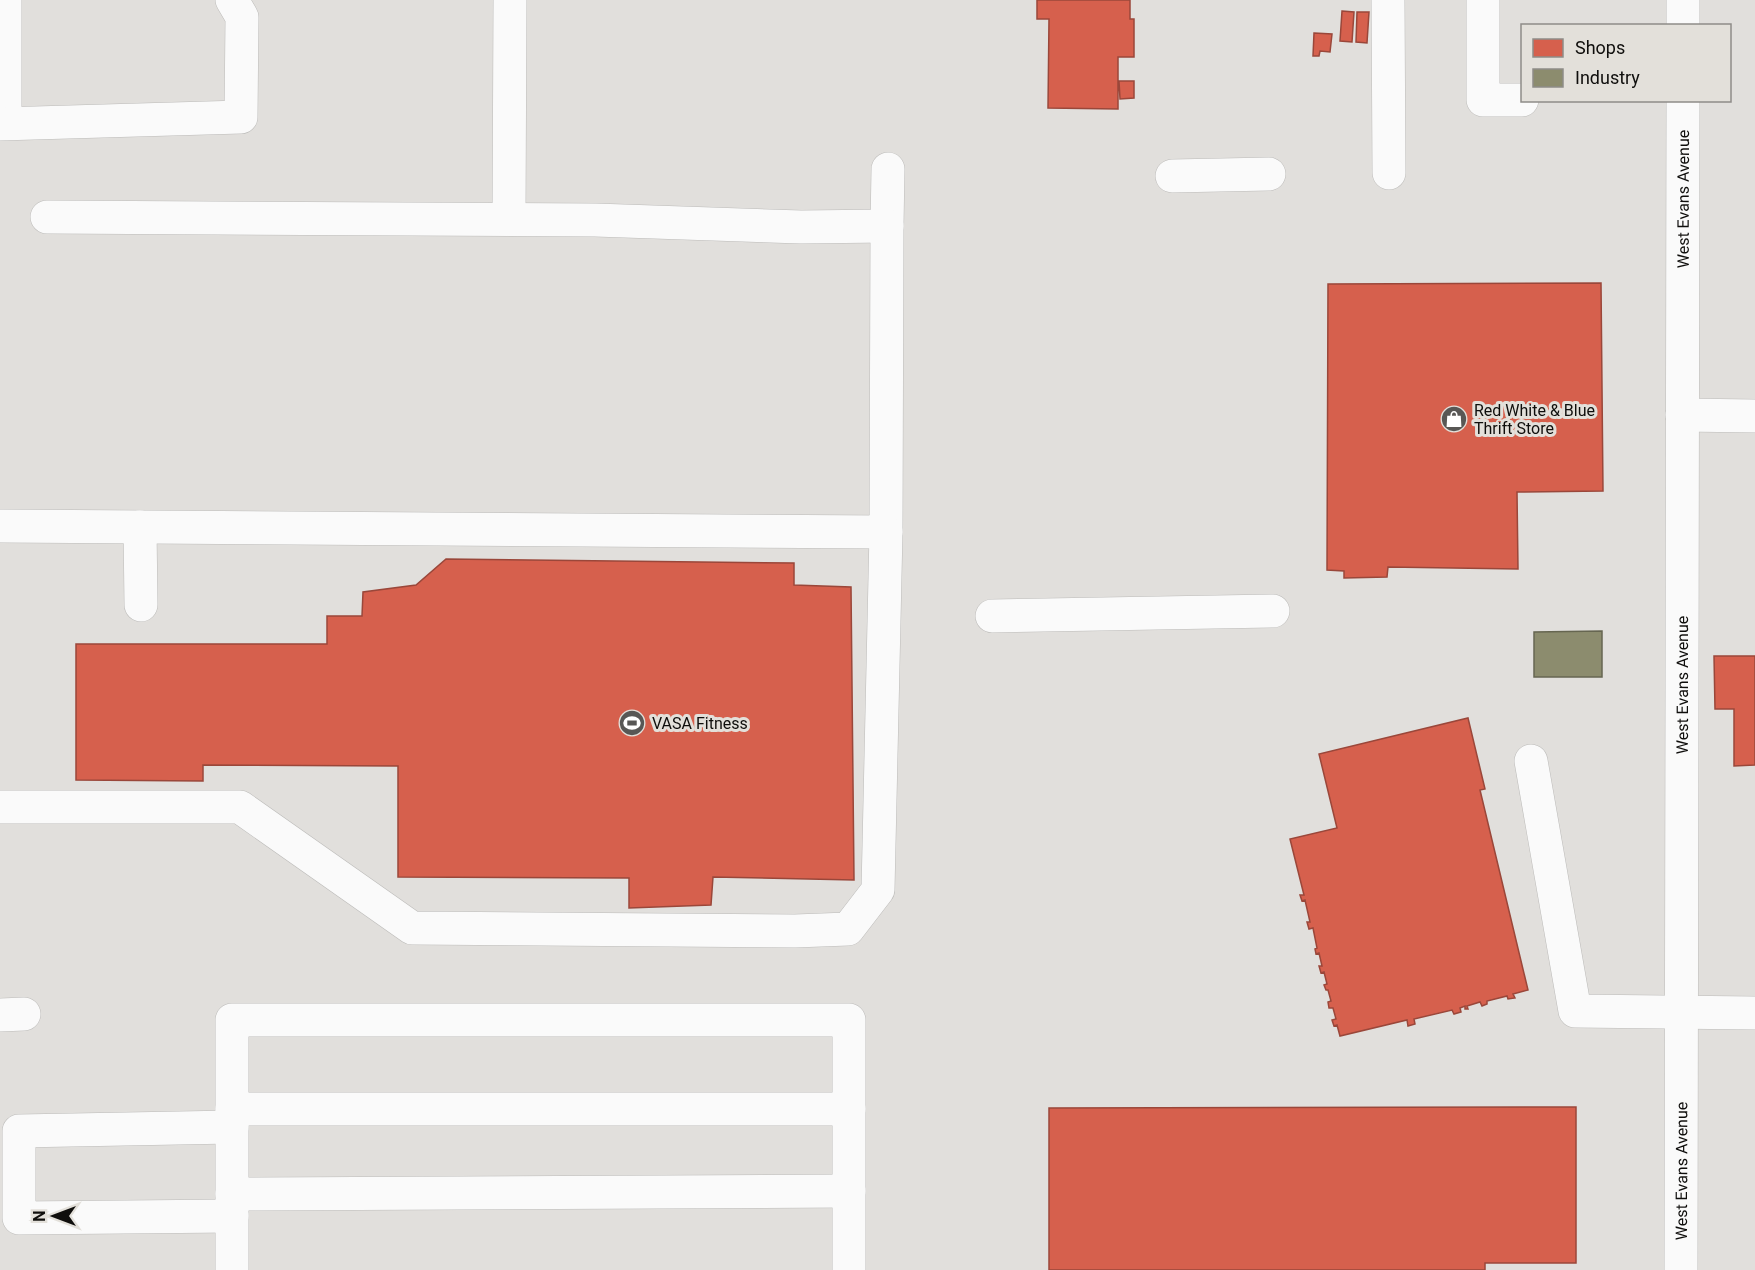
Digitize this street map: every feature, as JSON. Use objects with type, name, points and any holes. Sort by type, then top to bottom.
[{"type":"street","points":[[5,0],[2,124],[241,117],[242,17],[232,0]]},
{"type":"street","points":[[509,219],[510,0]]},
{"type":"street","points":[[1388,0],[1389,173]]},
{"type":"street","points":[[1482,0],[1483,100],[1521,100]]},
{"type":"street","points":[[1683,0],[1683,24]]},
{"type":"street","name":"West Evans Avenue","points":[[1681,1270],[1683,102]]},
{"type":"street","points":[[0,807],[240,807],[412,928],[795,931],[848,929],[878,890],[886,532],[888,169]]},
{"type":"street","points":[[1172,176],[1269,174]]},
{"type":"street","points":[[47,217],[509,219],[801,227],[887,226]]},
{"type":"street","points":[[1682,415],[1755,416]]},
{"type":"street","points":[[0,526],[886,532]]},
{"type":"street","points":[[140,527],[141,605]]},
{"type":"street","points":[[992,616],[1273,611]]},
{"type":"street","points":[[1531,761],[1575,1011],[1755,1012]]},
{"type":"street","points":[[232,1270],[232,1020],[849,1020],[849,1270]]},
{"type":"street","points":[[849,1109],[232,1118],[19,1131],[19,1218],[232,1205],[849,1191]]},
{"type":"building: Shops","points":[[1037,0],[1130,0],[1130,19],[1134,19],[1134,57],[1118,57],[1118,109],[1048,108],[1049,19],[1037,19]]},
{"type":"building: Shops","points":[[1342,11],[1354,12],[1352,42],[1340,41]]},
{"type":"building: Shops","points":[[1357,12],[1369,12],[1367,43],[1356,42]]},
{"type":"building: Shops","points":[[1314,33],[1332,34],[1330,52],[1320,51],[1319,56],[1313,56]]},
{"type":"building: Shops","points":[[1119,81],[1134,81],[1134,98],[1120,99]]},
{"type":"building: Shops","points":[[1601,283],[1603,491],[1517,492],[1518,569],[1388,567],[1387,577],[1344,578],[1344,571],[1327,570],[1328,284]]},
{"type":"building: Shops","points":[[446,559],[794,563],[794,585],[851,587],[854,880],[713,877],[711,905],[629,908],[629,878],[398,877],[398,766],[203,765],[203,781],[76,780],[76,644],[327,644],[327,616],[362,616],[363,592],[416,585]]},
{"type":"building: Shops","points":[[1714,656],[1755,656],[1755,765],[1734,766],[1734,709],[1715,709]]},
{"type":"building: Shops","points":[[1468,718],[1485,789],[1480,790],[1528,990],[1513,994],[1515,998],[1508,999],[1507,996],[1487,1001],[1487,1004],[1482,1006],[1480,1002],[1467,1006],[1468,1009],[1465,1009],[1465,1006],[1460,1008],[1461,1012],[1454,1014],[1452,1010],[1414,1019],[1415,1024],[1408,1026],[1407,1020],[1340,1036],[1337,1025],[1334,1026],[1332,1020],[1336,1019],[1333,1008],[1329,1008],[1328,1002],[1331,1001],[1324,985],[1327,984],[1324,972],[1321,973],[1319,966],[1322,966],[1319,953],[1316,954],[1313,928],[1309,929],[1307,922],[1310,922],[1305,900],[1302,901],[1300,895],[1304,895],[1290,839],[1337,828],[1319,754]]},
{"type":"building: Shops","points":[[1576,1107],[1576,1263],[1485,1263],[1485,1270],[1049,1270],[1049,1108]]},
{"type":"building: Industry","points":[[1602,631],[1602,677],[1534,677],[1534,632]]},
{"type":"place","name":"Red White & Blue Thrift Store","points":[[1454,419]]},
{"type":"place","name":"VASA Fitness","points":[[632,723]]}]
